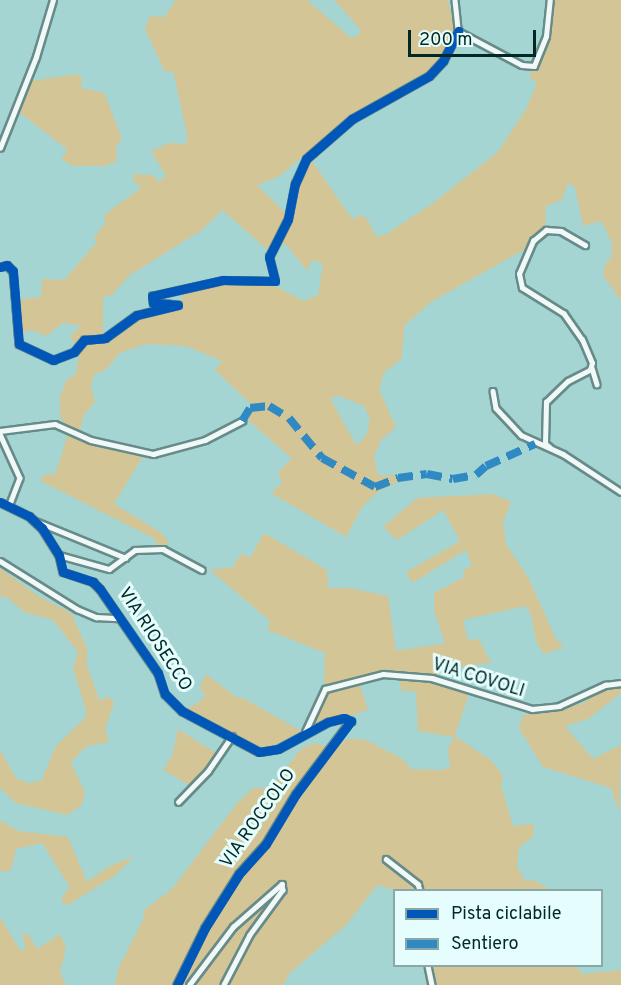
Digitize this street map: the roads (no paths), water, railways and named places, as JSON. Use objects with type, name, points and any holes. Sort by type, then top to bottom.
[{"type":"street","points":[[0,148],[36,57],[53,0]]},
{"type":"street","points":[[0,267],[7,265],[13,271],[17,341],[24,348],[53,360],[74,352],[84,340],[105,338],[137,315],[178,305],[153,303],[152,296],[223,280],[275,281],[269,256],[288,219],[295,184],[306,159],[352,119],[429,76],[447,55],[458,31],[455,0]]},
{"type":"street","points":[[458,31],[531,67],[546,36],[550,0]]},
{"type":"street","points":[[585,245],[561,231],[546,230],[533,241],[518,281],[524,290],[564,314],[582,340],[597,384]]},
{"type":"street","points":[[550,448],[544,434],[547,399],[568,381],[592,368]]},
{"type":"street","points":[[493,391],[496,408],[521,435],[550,448],[621,492]]},
{"type":"street","points":[[9,506],[20,478],[0,433],[55,424],[92,441],[153,454],[204,440],[242,421]]},
{"type":"street","points":[[0,502],[33,520],[126,558]]},
{"type":"street","name":"VIA RIOSECCO","points":[[33,520],[59,555],[61,571],[93,582],[154,668],[168,697],[182,711],[264,752],[278,749],[305,732]]},
{"type":"street","points":[[59,555],[81,558],[106,569],[139,549],[167,549],[202,570]]},
{"type":"street","points":[[0,561],[77,609],[96,617],[118,618]]},
{"type":"street","name":"VIA COVOLI","points":[[305,732],[325,689],[351,679],[404,674],[537,710],[569,703],[600,687],[621,683]]},
{"type":"street","name":"VIA ROCCOLO","points":[[177,985],[205,928],[239,874],[351,723],[348,718],[341,718],[305,732]]},
{"type":"street","points":[[178,802],[204,776],[232,736]]},
{"type":"street","points":[[386,859],[417,884],[419,889]]},
{"type":"street","points":[[189,985],[233,927],[282,884],[283,890],[250,935],[224,985]]},
{"type":"street","points":[[428,967],[432,985]]}]
